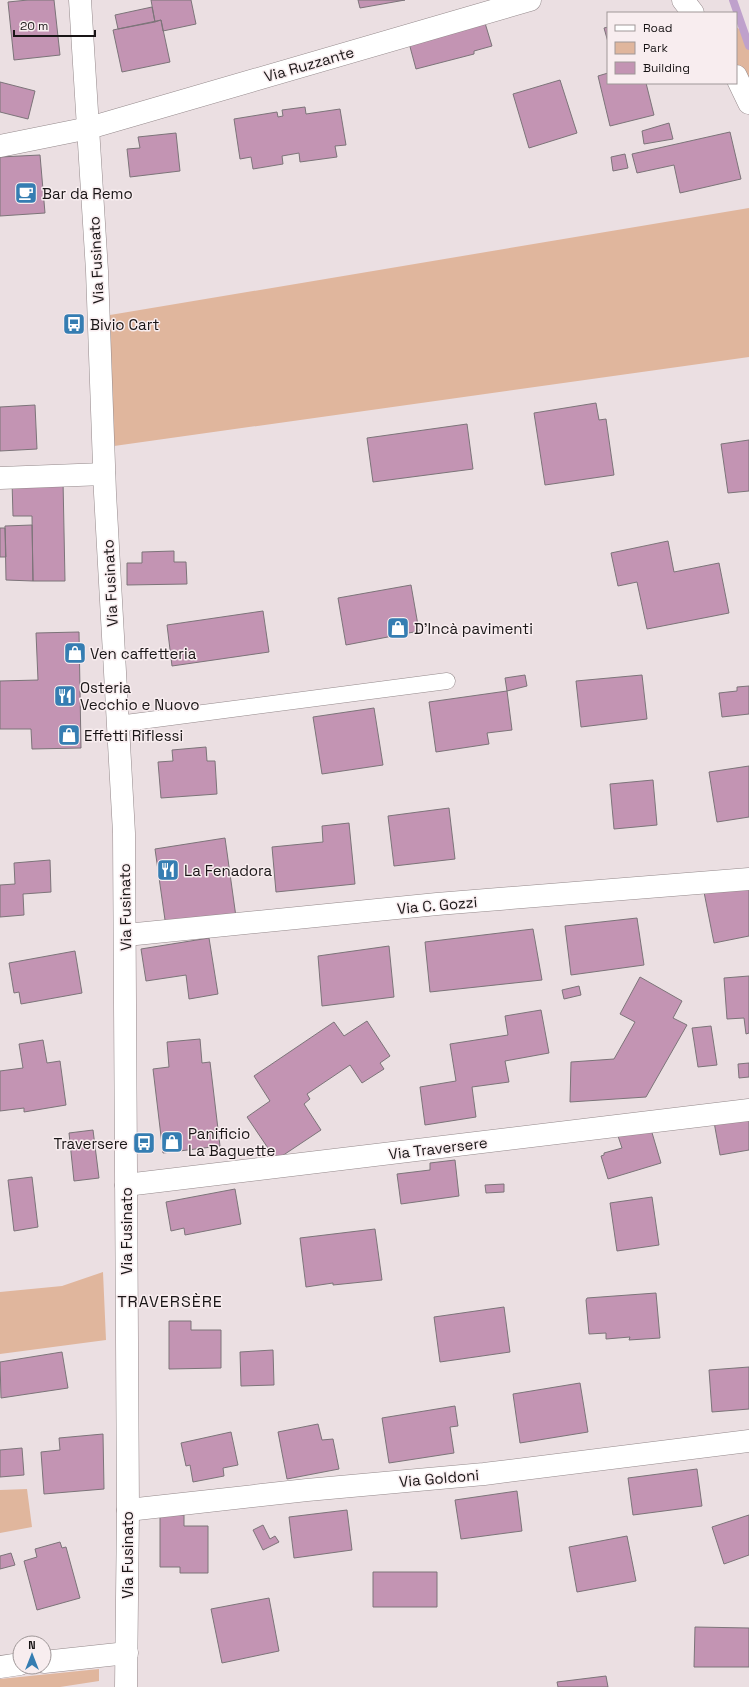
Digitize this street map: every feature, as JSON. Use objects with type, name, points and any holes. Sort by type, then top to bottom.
[{"type":"street","name":"Via Fusinato","points":[[80,0],[97,271],[104,474],[124,833],[126,935],[128,1510],[126,1687]]},
{"type":"street","name":"Via Ruzzante","points":[[0,146],[89,128],[530,0]]},
{"type":"street","points":[[683,0],[691,12]]},
{"type":"street","points":[[737,78],[749,103]]},
{"type":"street","points":[[0,478],[104,474]]},
{"type":"street","name":"Via C. Gozzi","points":[[126,935],[437,904],[749,879]]},
{"type":"street","name":"Via Traversere","points":[[126,1185],[749,1110]]},
{"type":"street","name":"Via Goldoni","points":[[128,1510],[307,1490],[484,1474],[749,1441]]},
{"type":"street","points":[[52,1661],[127,1653]]},
{"type":"street","points":[[0,1667],[12,1665]]},
{"type":"lane","points":[[118,724],[447,681]]},
{"type":"green space","points":[[737,28],[749,35],[749,103],[737,78]]},
{"type":"green space","points":[[749,208],[749,357],[107,447],[104,316]]},
{"type":"green space","points":[[103,1272],[106,1340],[0,1354],[0,1292],[62,1286]]},
{"type":"green space","points":[[27,1489],[32,1527],[0,1533],[0,1490]]},
{"type":"green space","points":[[99,1669],[99,1681],[60,1687],[0,1687],[0,1679],[52,1675],[52,1674]]},
{"type":"building","points":[[54,0],[60,55],[14,60],[8,2]]},
{"type":"building","points":[[151,0],[191,0],[196,24],[163,31],[161,20],[155,22]]},
{"type":"building","points":[[358,0],[405,0],[360,8]]},
{"type":"building","points":[[152,7],[155,22],[118,29],[115,15]]},
{"type":"building","points":[[161,20],[170,62],[122,72],[113,30]]},
{"type":"building","points":[[485,23],[492,46],[474,51],[474,54],[416,69],[409,43]]},
{"type":"building","points":[[607,27],[607,38],[604,28]]},
{"type":"building","points":[[607,73],[607,84],[646,84],[654,115],[610,126],[598,76]]},
{"type":"building","points":[[560,80],[577,133],[529,148],[513,94]]},
{"type":"building","points":[[0,82],[35,91],[28,119],[0,112]]},
{"type":"building","points":[[305,107],[306,114],[340,109],[346,145],[335,146],[337,157],[300,162],[299,153],[282,156],[283,164],[253,169],[251,157],[240,159],[234,119],[277,112],[278,117],[283,116],[282,110]]},
{"type":"building","points":[[669,123],[673,139],[644,144],[642,131]]},
{"type":"building","points":[[730,132],[741,179],[680,193],[674,165],[637,173],[632,154]]},
{"type":"building","points":[[176,133],[180,171],[130,177],[127,149],[140,148],[138,137]]},
{"type":"building","points":[[625,154],[628,168],[613,171],[611,157]]},
{"type":"building","points":[[40,155],[45,213],[0,216],[0,157]]},
{"type":"building","points":[[596,403],[599,420],[606,419],[614,475],[545,485],[534,413]]},
{"type":"building","points":[[35,405],[37,449],[0,451],[0,407]]},
{"type":"building","points":[[467,424],[473,469],[373,482],[367,438]]},
{"type":"building","points":[[749,440],[749,491],[728,493],[721,444]]},
{"type":"building","points":[[63,480],[65,581],[33,581],[32,516],[13,516],[12,481]]},
{"type":"building","points":[[32,525],[33,581],[6,580],[5,526]]},
{"type":"building","points":[[0,528],[5,528],[6,557],[0,557]]},
{"type":"building","points":[[668,541],[674,572],[719,563],[729,613],[647,629],[637,582],[618,586],[611,553]]},
{"type":"building","points":[[174,551],[174,562],[186,562],[187,584],[127,585],[127,563],[142,563],[142,552]]},
{"type":"building","points":[[411,585],[419,631],[346,645],[338,598]]},
{"type":"building","points":[[263,611],[269,652],[172,666],[167,625]]},
{"type":"building","points":[[79,632],[81,748],[32,749],[31,729],[0,729],[0,681],[38,680],[36,633]]},
{"type":"building","points":[[525,675],[527,686],[507,691],[505,678]]},
{"type":"building","points":[[642,675],[647,719],[581,727],[576,681]]},
{"type":"building","points":[[749,686],[749,714],[722,717],[719,693],[737,691],[737,687]]},
{"type":"building","points":[[507,691],[512,730],[487,733],[489,744],[436,752],[429,702]]},
{"type":"building","points":[[374,708],[383,765],[322,774],[313,717]]},
{"type":"building","points":[[206,747],[207,761],[215,761],[217,794],[161,798],[158,762],[173,761],[172,750]]},
{"type":"building","points":[[749,766],[749,817],[717,822],[709,772]]},
{"type":"building","points":[[653,780],[657,825],[614,829],[610,784]]},
{"type":"building","points":[[449,808],[455,859],[394,866],[388,816]]},
{"type":"building","points":[[349,823],[355,884],[276,892],[272,847],[323,842],[322,826]]},
{"type":"building","points":[[225,838],[236,917],[166,927],[155,849]]},
{"type":"building","points":[[50,860],[51,892],[23,894],[24,915],[0,917],[0,885],[15,884],[14,863]]},
{"type":"building","points":[[749,883],[749,936],[714,943],[704,892]]},
{"type":"building","points":[[637,918],[644,965],[571,975],[565,926]]},
{"type":"building","points":[[533,929],[542,980],[430,992],[425,942]]},
{"type":"building","points":[[209,938],[218,994],[189,999],[186,975],[146,981],[141,949]]},
{"type":"building","points":[[389,946],[394,997],[322,1006],[318,956]]},
{"type":"building","points":[[75,951],[82,993],[21,1004],[19,992],[14,993],[9,963]]},
{"type":"building","points":[[749,976],[749,1033],[746,1034],[744,1018],[727,1019],[724,978]]},
{"type":"building","points":[[640,977],[682,1001],[673,1018],[687,1025],[646,1097],[570,1102],[571,1062],[614,1059],[635,1022],[620,1014]]},
{"type":"building","points":[[579,986],[581,995],[564,999],[562,990]]},
{"type":"building","points":[[541,1010],[549,1053],[505,1061],[509,1082],[472,1087],[476,1117],[425,1125],[420,1087],[456,1081],[450,1044],[508,1035],[505,1016]]},
{"type":"building","points":[[367,1021],[390,1056],[380,1063],[384,1069],[362,1083],[350,1065],[307,1094],[310,1099],[304,1104],[321,1130],[276,1160],[247,1117],[270,1101],[254,1076],[334,1022],[344,1036]]},
{"type":"building","points":[[711,1026],[717,1065],[698,1067],[692,1028]]},
{"type":"building","points":[[200,1039],[202,1063],[210,1062],[220,1146],[163,1153],[153,1069],[169,1067],[167,1042]]},
{"type":"building","points":[[43,1040],[47,1063],[60,1061],[66,1105],[24,1112],[24,1108],[0,1111],[0,1071],[23,1068],[19,1044]]},
{"type":"building","points":[[749,1063],[749,1077],[739,1078],[738,1064]]},
{"type":"building","points":[[749,1116],[749,1150],[720,1155],[714,1122]]},
{"type":"building","points":[[650,1126],[661,1163],[608,1179],[601,1156],[604,1155],[604,1153],[622,1148],[618,1136]]},
{"type":"building","points":[[93,1130],[99,1178],[74,1181],[69,1133]]},
{"type":"building","points":[[455,1160],[459,1196],[401,1204],[397,1174],[430,1170],[430,1163]]},
{"type":"building","points":[[32,1177],[38,1227],[14,1231],[8,1180]]},
{"type":"building","points":[[504,1184],[504,1192],[486,1193],[485,1185]]},
{"type":"building","points":[[235,1189],[241,1224],[185,1235],[184,1228],[171,1231],[166,1202]]},
{"type":"building","points":[[652,1197],[659,1245],[617,1251],[610,1203]]},
{"type":"building","points":[[375,1229],[382,1280],[333,1285],[333,1283],[306,1287],[300,1238]]},
{"type":"building","points":[[656,1293],[660,1338],[629,1340],[630,1337],[606,1339],[606,1333],[589,1334],[587,1298]]},
{"type":"building","points":[[504,1307],[510,1352],[440,1362],[434,1317]]},
{"type":"building","points":[[169,1321],[191,1321],[191,1330],[221,1330],[221,1368],[169,1369]]},
{"type":"building","points":[[273,1350],[274,1385],[241,1386],[240,1352]]},
{"type":"building","points":[[62,1352],[68,1388],[1,1398],[0,1362]]},
{"type":"building","points":[[749,1367],[749,1409],[712,1412],[709,1370]]},
{"type":"building","points":[[580,1383],[588,1432],[520,1443],[513,1394]]},
{"type":"building","points":[[455,1406],[458,1426],[450,1427],[454,1453],[389,1463],[382,1418]]},
{"type":"building","points":[[318,1424],[322,1440],[333,1439],[339,1469],[287,1479],[278,1432]]},
{"type":"building","points":[[231,1432],[238,1465],[223,1468],[224,1476],[193,1482],[190,1465],[186,1466],[181,1443]]},
{"type":"building","points":[[103,1434],[104,1489],[44,1494],[41,1452],[60,1450],[59,1438]]},
{"type":"building","points":[[22,1448],[24,1475],[0,1477],[0,1450]]},
{"type":"building","points":[[697,1469],[702,1506],[633,1515],[628,1478]]},
{"type":"building","points":[[517,1491],[522,1531],[461,1539],[455,1500]]},
{"type":"building","points":[[347,1510],[352,1550],[294,1558],[289,1517]]},
{"type":"building","points":[[160,1515],[184,1515],[184,1526],[208,1526],[208,1573],[180,1573],[180,1567],[160,1567]]},
{"type":"building","points":[[749,1515],[749,1555],[724,1564],[712,1527]]},
{"type":"building","points":[[263,1525],[270,1539],[275,1536],[279,1542],[263,1550],[253,1530]]},
{"type":"building","points":[[627,1536],[636,1581],[577,1592],[569,1547]]},
{"type":"building","points":[[60,1542],[62,1548],[66,1547],[80,1598],[37,1610],[24,1561],[37,1557],[35,1549]]},
{"type":"building","points":[[11,1553],[15,1565],[0,1569],[0,1556]]},
{"type":"building","points":[[373,1572],[437,1572],[437,1607],[373,1607]]},
{"type":"building","points":[[269,1598],[279,1651],[222,1663],[211,1609]]},
{"type":"building","points":[[695,1627],[749,1628],[749,1667],[694,1667]]},
{"type":"building","points":[[606,1676],[608,1687],[558,1687],[557,1682]]},
{"type":"waterway","points":[[733,0],[749,46]]},
{"type":"place","name":"Bar da Remo","points":[[26,193]]},
{"type":"place","name":"Bivio Cart","points":[[74,324]]},
{"type":"place","name":"D'Incà pavimenti","points":[[398,628]]},
{"type":"place","name":"Ven caffetteria","points":[[75,653]]},
{"type":"place","name":"Osteria Vecchio e Nuovo","points":[[65,696]]},
{"type":"place","name":"Effetti Riflessi","points":[[69,735]]},
{"type":"place","name":"La Fenadora","points":[[168,870]]},
{"type":"place","name":"Panificio La Baguette","points":[[172,1142]]},
{"type":"place","name":"Traversere","points":[[144,1143]]},
{"type":"district","name":"TRAVERSÈRE","points":[[170,1301]]}]
